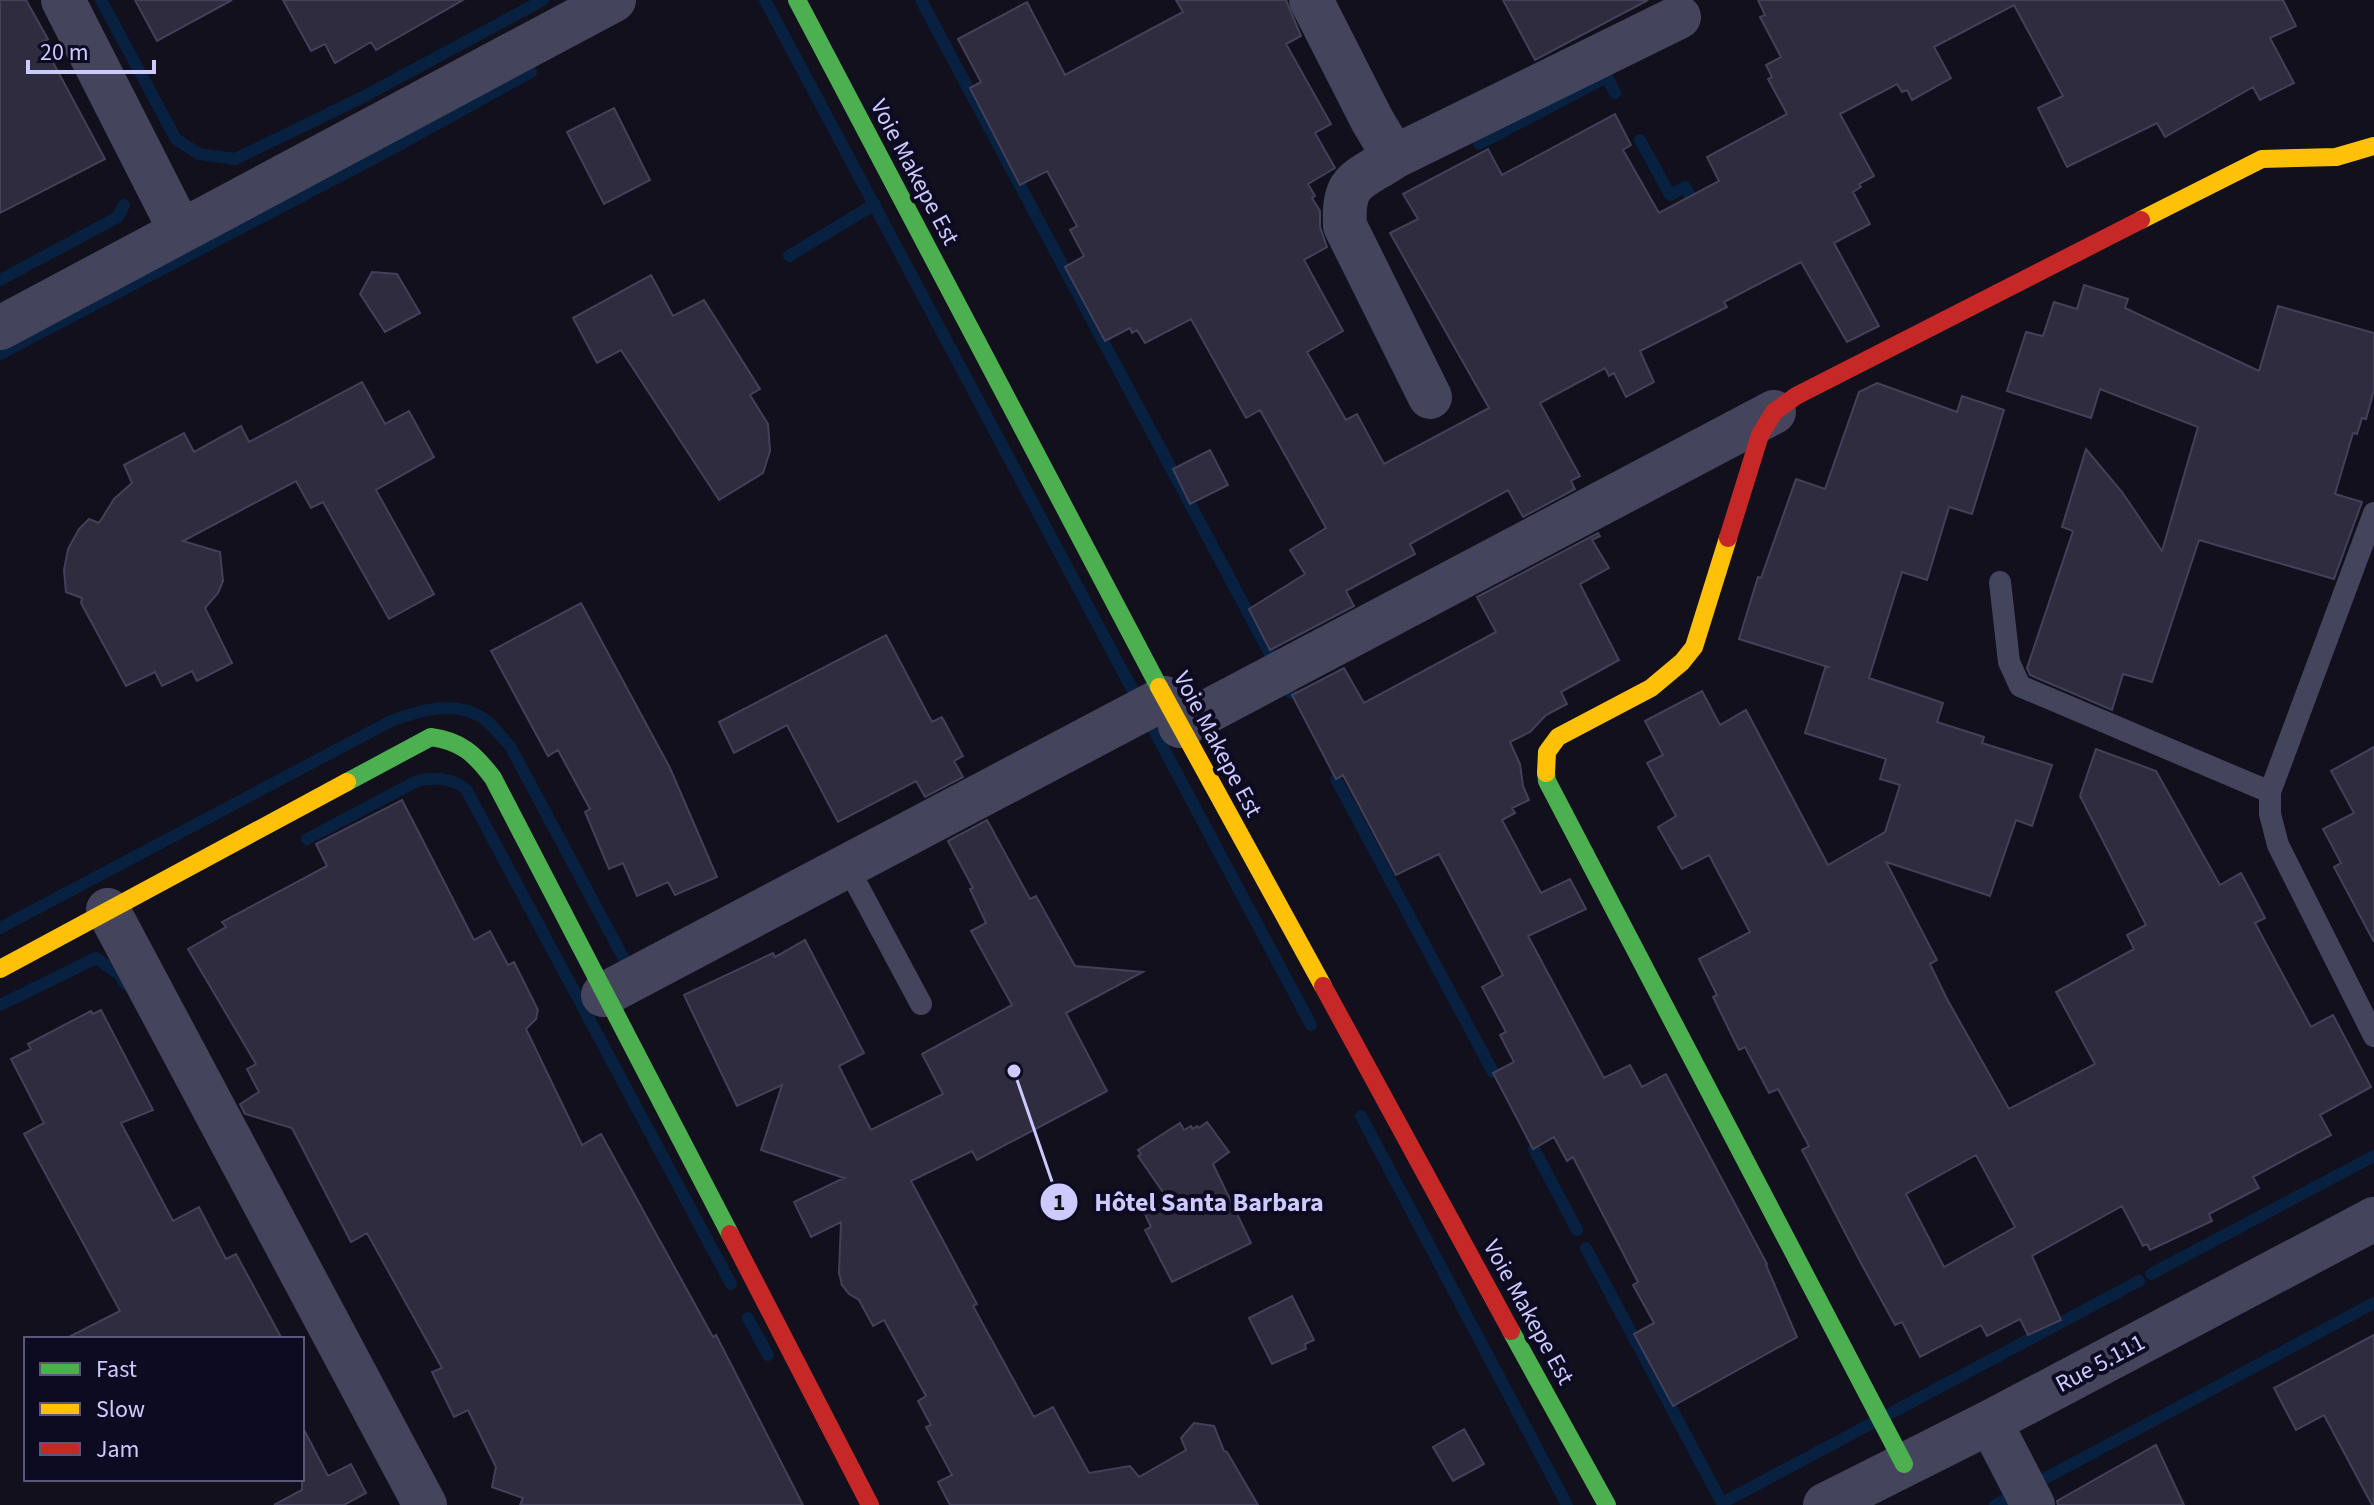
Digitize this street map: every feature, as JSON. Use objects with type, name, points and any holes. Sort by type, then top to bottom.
[{"type":"street","points":[[63,0],[180,230]]},
{"type":"street","points":[[0,328],[614,0]]},
{"type":"street","name":"Voie Makepe Est","points":[[797,0],[1173,712],[1607,1505]]},
{"type":"street","points":[[1311,0],[1394,157]]},
{"type":"street","points":[[1430,397],[1345,226],[1344,203],[1352,183],[1394,157],[1679,17]]},
{"type":"street","points":[[603,995],[847,866],[1173,712],[1774,412],[1796,396],[2262,159],[2336,157],[2374,146]]},
{"type":"street","points":[[1774,412],[1760,435],[1694,647],[1682,665],[1661,682],[1558,737],[1547,749],[1543,761],[1547,781],[1904,1464]]},
{"type":"street","points":[[0,969],[431,737],[454,739],[472,750],[493,778],[870,1505]]},
{"type":"street","points":[[108,910],[425,1505]]},
{"type":"street","name":"Rue 5.111","points":[[1825,1505],[1990,1422],[2374,1219]]},
{"type":"street","points":[[1990,1422],[2033,1505]]},
{"type":"lane","points":[[2374,513],[2270,792],[2270,814],[2278,845],[2374,1036]]},
{"type":"lane","points":[[2000,582],[2009,662],[2020,686],[2270,792]]},
{"type":"lane","points":[[847,866],[921,1004]]},
{"type":"building","points":[[0,0],[26,0],[48,39],[42,42],[105,159],[0,213]]},
{"type":"building","points":[[135,0],[232,0],[157,41]]},
{"type":"building","points":[[283,0],[463,0],[376,50],[371,42],[335,63],[325,44],[311,51]]},
{"type":"building","points":[[1176,0],[1286,0],[1301,36],[1286,44],[1331,124],[1315,133],[1335,168],[1308,184],[1320,211],[1320,227],[1327,247],[1304,260],[1343,331],[1307,352],[1346,420],[1357,414],[1384,464],[1489,408],[1390,233],[1418,219],[1403,194],[1488,149],[1502,175],[1615,114],[1631,145],[1623,150],[1659,213],[1719,181],[1707,157],[1787,114],[1768,79],[1772,77],[1766,65],[1781,57],[1760,17],[1765,15],[1758,0],[2283,0],[2296,26],[2270,38],[2294,83],[2260,100],[2253,87],[2165,137],[2157,123],[2067,167],[2038,108],[2063,96],[2014,5],[1934,47],[1951,78],[1912,100],[1907,90],[1902,92],[1897,84],[1840,114],[1874,176],[1859,184],[1861,187],[1853,192],[1870,224],[1834,243],[1879,326],[1847,342],[1801,262],[1724,302],[1727,307],[1640,351],[1654,382],[1626,397],[1614,373],[1609,376],[1605,368],[1540,403],[1580,476],[1571,481],[1575,489],[1523,517],[1508,490],[1410,544],[1415,554],[1346,591],[1354,606],[1270,650],[1249,609],[1305,574],[1290,550],[1326,528],[1260,410],[1246,418],[1191,319],[1145,343],[1137,330],[1132,333],[1130,328],[1105,341],[1065,267],[1084,256],[1070,230],[1077,226],[1047,171],[1020,185],[970,88],[981,82],[958,39],[1027,2],[1065,75],[1183,12]]},
{"type":"building","points":[[1503,0],[1648,0],[1535,60]]},
{"type":"building","points":[[614,108],[650,180],[604,204],[567,132]]},
{"type":"building","points":[[372,272],[397,274],[420,313],[385,332],[360,294]]},
{"type":"building","points":[[651,275],[673,316],[704,300],[760,389],[750,395],[768,424],[770,451],[763,473],[719,500],[621,350],[597,363],[573,318]]},
{"type":"building","points":[[2084,285],[2128,299],[2125,308],[2259,371],[2278,306],[2374,333],[2374,390],[2366,419],[2362,418],[2357,434],[2353,433],[2335,494],[2362,502],[2334,579],[2199,540],[2152,682],[2123,674],[2112,710],[2030,675],[2027,668],[2073,531],[2062,527],[2086,449],[2122,492],[2162,551],[2198,427],[2100,389],[2091,418],[2007,391],[2026,332],[2043,336],[2054,302],[2077,309]]},
{"type":"building","points":[[362,382],[385,424],[409,411],[434,457],[376,490],[434,594],[389,619],[323,502],[311,508],[296,481],[183,541],[220,552],[223,581],[218,593],[205,608],[232,663],[197,681],[192,671],[162,686],[155,672],[126,686],[81,603],[82,598],[66,592],[64,570],[68,549],[79,529],[89,519],[99,523],[114,499],[132,483],[124,465],[184,433],[194,452],[241,426],[249,442]]},
{"type":"building","points":[[1877,383],[1957,412],[1962,396],[2004,410],[1972,514],[1949,507],[1927,580],[1902,572],[1869,678],[1943,703],[1937,722],[1984,737],[1982,743],[2052,765],[2032,826],[2016,820],[1990,896],[1886,862],[1937,960],[1930,964],[1947,999],[2009,1109],[2095,1064],[2056,992],[2134,949],[2127,935],[2146,925],[2080,796],[2096,749],[2156,771],[2220,885],[2241,873],[2265,918],[2255,923],[2311,1027],[2333,1015],[2371,1087],[2320,1115],[2331,1135],[2253,1177],[2259,1188],[2209,1214],[2212,1221],[2150,1250],[2147,1244],[2143,1246],[2122,1206],[2032,1256],[2061,1320],[2028,1335],[2020,1319],[1987,1336],[1981,1325],[1920,1357],[1902,1322],[1895,1325],[1862,1265],[1802,1150],[1809,1146],[1778,1089],[1769,1093],[1745,1047],[1739,1050],[1713,997],[1717,995],[1699,959],[1750,932],[1709,855],[1682,869],[1658,827],[1676,816],[1647,763],[1663,755],[1645,721],[1702,691],[1720,725],[1746,710],[1828,865],[1885,832],[1900,785],[1880,779],[1886,759],[1805,733],[1825,668],[1828,667],[1739,639],[1758,577],[1761,578],[1796,479],[1825,489],[1859,392]],"holes":[[[1976,1155],[2015,1227],[1944,1267],[1906,1194]]]},
{"type":"building","points":[[1210,450],[1228,485],[1190,504],[1173,469]]},
{"type":"building","points":[[1598,533],[1600,536],[1592,540],[1609,568],[1580,584],[1619,660],[1561,692],[1567,704],[1546,715],[1530,732],[1510,742],[1520,764],[1523,786],[1529,800],[1512,808],[1515,813],[1502,820],[1541,893],[1570,879],[1586,909],[1528,936],[1604,1078],[1630,1065],[1642,1087],[1666,1074],[1767,1264],[1797,1337],[1673,1406],[1634,1334],[1654,1323],[1633,1285],[1638,1282],[1573,1157],[1567,1161],[1554,1137],[1533,1149],[1493,1073],[1514,1062],[1500,1035],[1506,1032],[1482,987],[1503,975],[1439,854],[1396,875],[1343,775],[1336,779],[1292,695],[1344,668],[1364,703],[1496,632],[1477,597]]},
{"type":"building","points":[[581,603],[670,768],[717,877],[675,895],[668,882],[637,896],[623,863],[609,869],[585,812],[590,809],[558,750],[548,756],[491,651]]},
{"type":"building","points":[[886,635],[932,722],[942,717],[963,756],[954,761],[963,777],[925,797],[916,781],[838,822],[787,725],[734,753],[719,722]]},
{"type":"building","points":[[2374,747],[2374,942],[2334,867],[2341,863],[2323,829],[2354,813],[2331,771]]},
{"type":"building","points":[[402,800],[474,940],[490,931],[508,965],[514,962],[538,1010],[536,1019],[526,1029],[582,1145],[601,1134],[713,1337],[716,1335],[803,1505],[520,1505],[523,1498],[492,1487],[496,1467],[468,1410],[454,1417],[432,1372],[442,1368],[367,1233],[351,1242],[292,1128],[245,1114],[240,1104],[259,1092],[247,1069],[256,1064],[188,949],[226,927],[222,922],[327,866],[316,844]]},
{"type":"building","points":[[987,820],[1030,899],[1036,896],[1075,966],[1143,972],[1066,1013],[1107,1091],[977,1160],[972,1151],[911,1181],[977,1304],[973,1306],[1034,1417],[1053,1407],[1089,1473],[1130,1466],[1139,1477],[1186,1450],[1181,1438],[1194,1423],[1214,1426],[1224,1451],[1258,1505],[950,1505],[938,1482],[952,1475],[926,1427],[931,1425],[918,1401],[926,1396],[884,1320],[873,1326],[859,1300],[842,1285],[839,1273],[841,1222],[811,1237],[794,1202],[844,1178],[761,1150],[782,1085],[737,1106],[684,995],[773,953],[775,957],[805,940],[864,1053],[839,1066],[871,1130],[943,1094],[922,1054],[1012,1005],[971,931],[986,923],[970,889],[973,888],[948,841]]},
{"type":"building","points":[[101,1010],[153,1110],[121,1123],[173,1221],[199,1207],[226,1259],[236,1254],[281,1337],[69,1337],[120,1311],[24,1134],[44,1123],[11,1059],[31,1049],[28,1044],[91,1011],[93,1014]]},
{"type":"building","points":[[1207,1122],[1229,1152],[1213,1164],[1251,1243],[1172,1282],[1145,1230],[1151,1227],[1145,1214],[1169,1201],[1138,1156],[1141,1154],[1138,1150],[1180,1123],[1184,1130],[1191,1126],[1193,1129],[1199,1128]]},
{"type":"building","points":[[1292,1296],[1314,1340],[1305,1344],[1306,1349],[1272,1364],[1249,1318]]},
{"type":"building","points":[[2374,1335],[2372,1505],[2324,1415],[2296,1430],[2274,1388]]},
{"type":"building","points":[[1464,1429],[1484,1464],[1453,1481],[1433,1447]]},
{"type":"building","points":[[304,1430],[328,1476],[351,1464],[366,1493],[344,1505],[274,1505],[302,1490]]},
{"type":"building","points":[[2156,1445],[2184,1505],[2058,1505],[2057,1501]]},
{"type":"waterway","points":[[101,0],[176,139],[199,154],[235,159],[361,98],[543,0]]},
{"type":"waterway","points":[[765,0],[1311,1025]]},
{"type":"waterway","points":[[921,0],[1291,693]]},
{"type":"waterway","points":[[0,354],[388,151],[531,72]]},
{"type":"waterway","points":[[1479,144],[1607,77],[1615,93]]},
{"type":"waterway","points":[[1640,140],[1670,195],[1685,187],[1698,209]]},
{"type":"waterway","points":[[789,256],[875,204]]},
{"type":"waterway","points":[[0,280],[118,217],[124,205]]},
{"type":"waterway","points":[[0,928],[391,721],[425,710],[449,708],[483,718],[510,746],[631,972]]},
{"type":"waterway","points":[[307,839],[417,781],[443,779],[466,789],[731,1284]]},
{"type":"waterway","points":[[1336,779],[1493,1072]]},
{"type":"waterway","points":[[0,1005],[96,958],[120,975],[125,984]]},
{"type":"waterway","points":[[1361,1116],[1567,1505]]},
{"type":"waterway","points":[[1534,1149],[1577,1230]]},
{"type":"waterway","points":[[2151,1274],[2374,1156]]},
{"type":"waterway","points":[[1586,1248],[1722,1503],[2139,1281]]},
{"type":"waterway","points":[[1995,1505],[2374,1303]]},
{"type":"waterway","points":[[748,1318],[768,1355]]},
{"type":"traffic: fast","points":[[797,0],[1159,687]]},
{"type":"traffic: fast","points":[[347,782],[431,737],[459,745],[493,778],[730,1234]]},
{"type":"traffic: fast","points":[[1546,773],[1547,781],[1904,1464]]},
{"type":"traffic: fast","points":[[1511,1331],[1607,1505]]},
{"type":"traffic: slow","points":[[2141,220],[2262,159],[2336,157],[2374,146]]},
{"type":"traffic: slow","points":[[1546,773],[1547,752],[1558,737],[1651,688],[1682,662],[1694,647],[1728,538]]},
{"type":"traffic: slow","points":[[1159,687],[1323,986]]},
{"type":"traffic: slow","points":[[0,969],[347,782]]},
{"type":"traffic: jam","points":[[1728,538],[1760,435],[1774,412],[1796,396],[2141,220]]},
{"type":"traffic: jam","points":[[1323,986],[1511,1331]]},
{"type":"traffic: jam","points":[[730,1234],[870,1505]]},
{"type":"place","name":"Hôtel Santa Barbara","points":[[1014,1071]]}]
